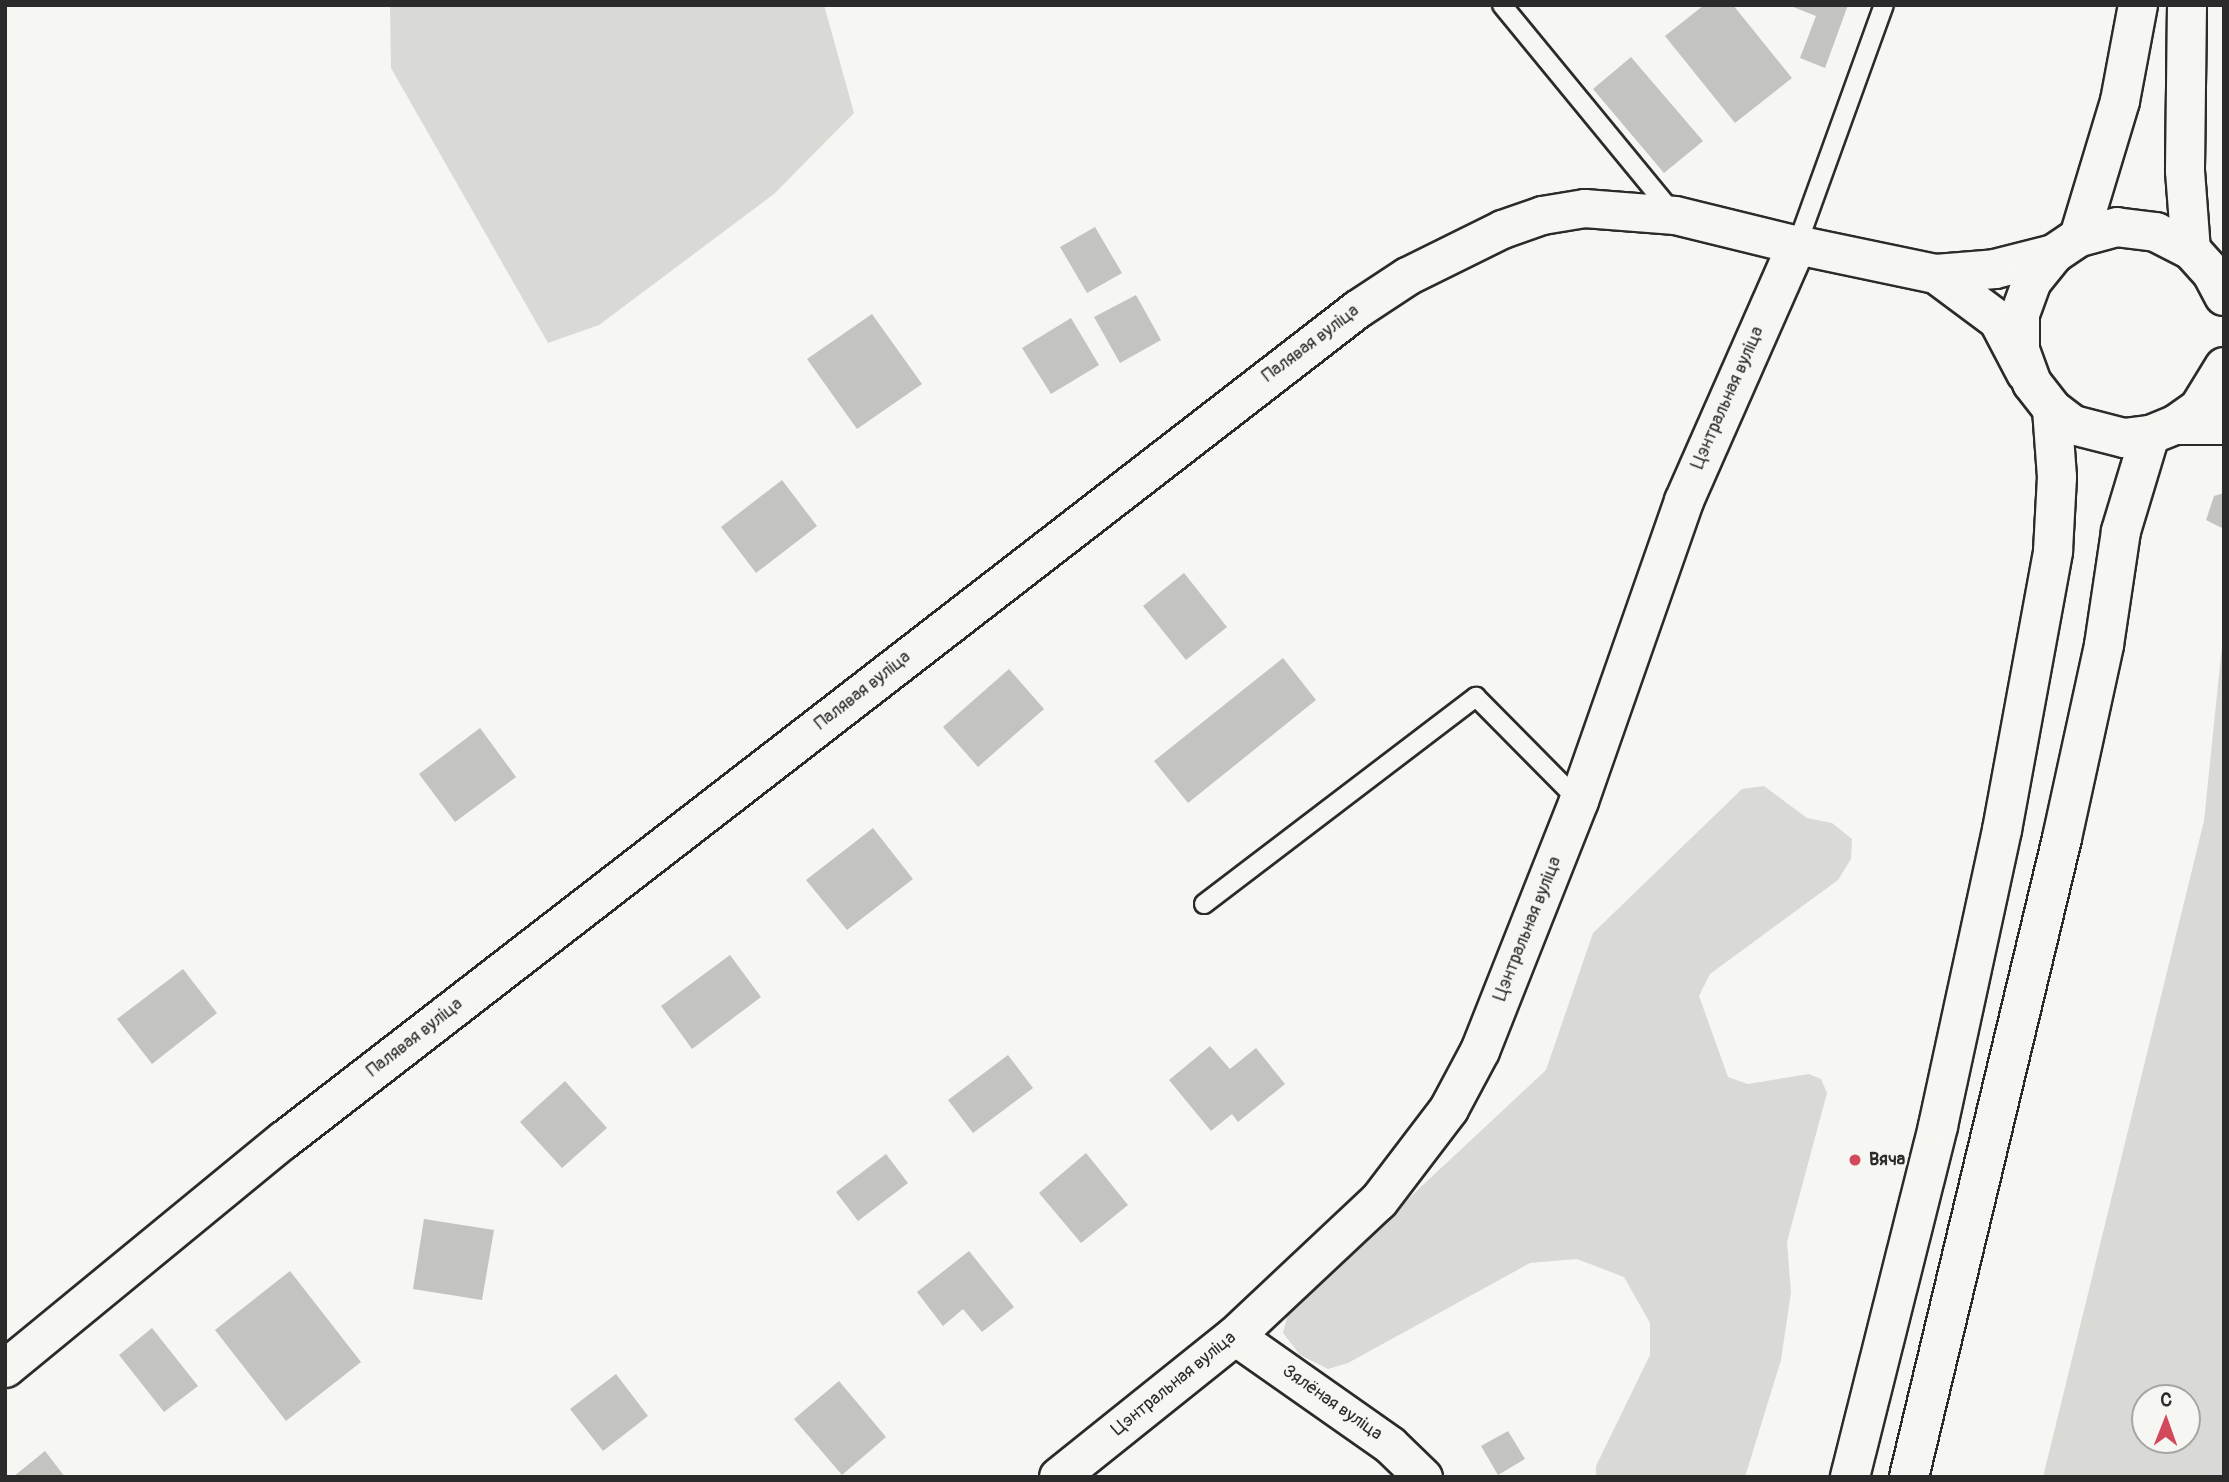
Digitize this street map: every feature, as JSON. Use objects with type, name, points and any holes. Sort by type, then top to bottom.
[{"type":"main road","points":[[1850,1477],[1938,1126],[2002,830],[2053,551],[2057,477],[2042,396],[2020,350],[2020,314],[2032,281],[2066,246],[2117,114],[2138,5]]},
{"type":"main road","points":[[2187,5],[2185,172],[2191,250]]},
{"type":"main road","points":[[1797,245],[1936,274],[1995,269],[2117,227],[2143,230],[2156,232],[2191,250],[2211,272],[2224,296]]},
{"type":"main road","name":"Цэнтральная вуліца","points":[[1059,1477],[1235,1336],[1379,1201],[1449,1109],[1480,1051],[1579,801],[1684,501],[1797,245]]},
{"type":"main road","points":[[1936,274],[1998,320],[2042,396],[2073,425],[2098,434],[2224,425]]},
{"type":"main road","points":[[1909,1477],[2062,838],[2104,645],[2121,531],[2163,430],[2199,408],[2224,367]]},
{"type":"street","name":"Палявая вуліца","points":[[5,1368],[284,1140],[1357,309],[1460,248],[1542,215],[1584,208],[1675,215],[1797,245]]},
{"type":"street","name":"Зялёная вуліца","points":[[1235,1336],[1390,1445],[1423,1477]]},
{"type":"lane","points":[[1502,5],[1675,215]]},
{"type":"lane","points":[[1797,245],[1884,5]]},
{"type":"lane","points":[[1203,904],[1476,697],[1579,801]]},
{"type":"shaded area","points":[[390,5],[824,5],[854,113],[774,194],[599,325],[548,343],[391,68]]},
{"type":"shaded area","points":[[2224,626],[2224,1477],[2043,1477],[2204,821]]},
{"type":"shaded area","points":[[1764,786],[1807,818],[1832,823],[1852,839],[1851,859],[1838,880],[1710,974],[1699,996],[1728,1077],[1748,1084],[1809,1074],[1821,1079],[1827,1093],[1787,1242],[1791,1292],[1781,1360],[1745,1477],[1596,1477],[1596,1466],[1650,1355],[1650,1323],[1624,1277],[1577,1259],[1530,1263],[1348,1363],[1328,1369],[1300,1355],[1283,1333],[1289,1310],[1546,1070],[1593,933],[1742,789]]},
{"type":"building","points":[[1704,5],[1733,5],[1792,78],[1735,123],[1665,36]]},
{"type":"building","points":[[1788,5],[1848,5],[1825,68],[1800,58],[1816,16]]},
{"type":"building","points":[[1631,57],[1703,141],[1664,173],[1593,89]]},
{"type":"building","points":[[1095,227],[1122,273],[1087,293],[1060,247]]},
{"type":"building","points":[[1136,295],[1161,340],[1120,363],[1094,317]]},
{"type":"building","points":[[872,314],[922,384],[857,429],[807,359]]},
{"type":"building","points":[[1071,318],[1099,365],[1051,394],[1022,348]]},
{"type":"building","points":[[782,480],[817,526],[756,573],[721,527]]},
{"type":"building","points":[[2224,493],[2224,529],[2206,520],[2214,496]]},
{"type":"building","points":[[1184,573],[1227,627],[1186,660],[1143,606]]},
{"type":"building","points":[[1283,658],[1316,700],[1188,803],[1154,761]]},
{"type":"building","points":[[1009,669],[1044,709],[978,767],[943,727]]},
{"type":"building","points":[[480,728],[516,777],[455,822],[419,774]]},
{"type":"building","points":[[873,828],[913,879],[847,930],[806,880]]},
{"type":"building","points":[[730,955],[761,997],[692,1049],[661,1006]]},
{"type":"building","points":[[183,969],[217,1013],[152,1064],[117,1019]]},
{"type":"building","points":[[1210,1046],[1230,1069],[1256,1048],[1285,1084],[1238,1122],[1232,1114],[1211,1131],[1169,1080]]},
{"type":"building","points":[[1008,1055],[1033,1088],[973,1133],[948,1100]]},
{"type":"building","points":[[565,1081],[607,1128],[562,1168],[520,1122]]},
{"type":"building","points":[[1086,1153],[1128,1205],[1081,1243],[1039,1193]]},
{"type":"building","points":[[886,1154],[908,1183],[858,1221],[836,1192]]},
{"type":"building","points":[[424,1219],[494,1230],[482,1300],[413,1289]]},
{"type":"building","points":[[969,1251],[1014,1307],[982,1332],[963,1309],[943,1326],[917,1292]]},
{"type":"building","points":[[290,1271],[361,1362],[286,1421],[215,1330]]},
{"type":"building","points":[[152,1328],[198,1386],[164,1412],[119,1355]]},
{"type":"building","points":[[616,1374],[648,1416],[603,1451],[570,1409]]},
{"type":"building","points":[[839,1381],[886,1437],[842,1475],[794,1419]]},
{"type":"building","points":[[1508,1431],[1525,1459],[1498,1475],[1481,1446]]},
{"type":"building","points":[[45,1451],[65,1477],[13,1477]]},
{"type":"place","name":"Вяча","points":[[1855,1160]]}]
